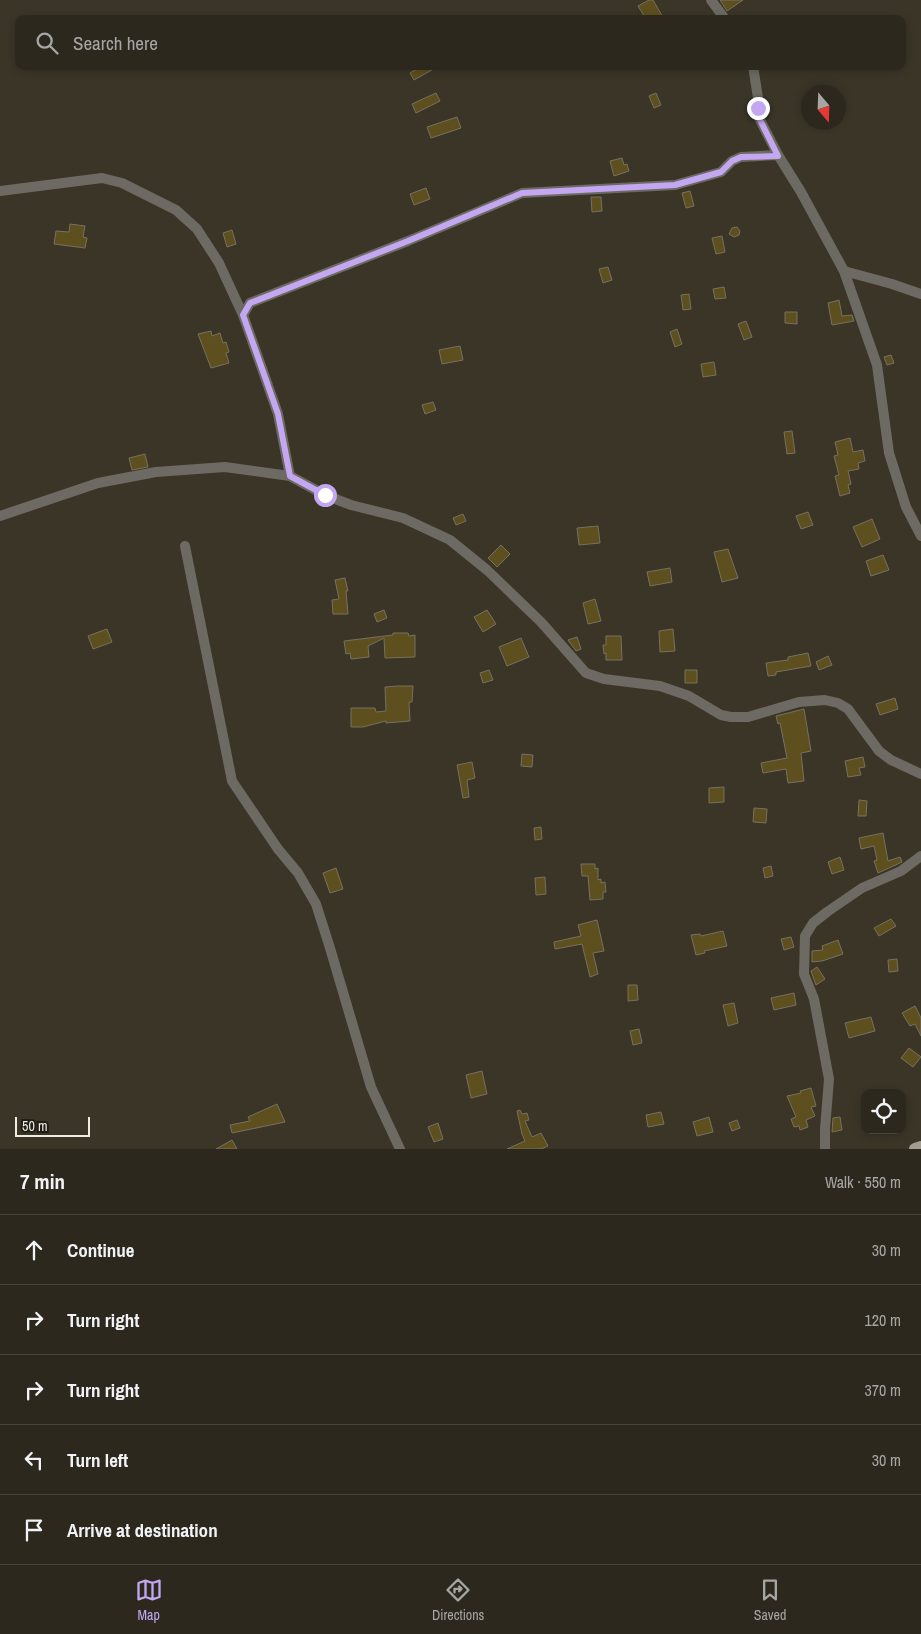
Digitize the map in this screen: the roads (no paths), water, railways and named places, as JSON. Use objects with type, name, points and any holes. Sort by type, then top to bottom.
[{"type":"main road","points":[[915,1149],[921,1147]]},
{"type":"street","points":[[711,0],[722,15]]},
{"type":"street","points":[[754,70],[759,118],[778,156],[801,192],[844,271],[877,365],[889,453],[906,507],[921,536]]},
{"type":"street","points":[[243,315],[250,303],[408,241],[522,193],[675,185],[721,172],[732,161],[741,157],[778,156]]},
{"type":"street","points":[[0,191],[102,178],[122,183],[176,210],[196,229],[219,263],[243,315],[278,414],[290,476]]},
{"type":"street","points":[[844,271],[921,294]]},
{"type":"street","points":[[0,516],[98,483],[156,472],[225,467],[290,476],[325,495],[351,505],[403,518],[450,540],[487,570],[541,622],[586,673],[604,679],[660,686],[690,696],[721,715],[730,717],[748,717],[800,702],[826,700],[838,702],[848,709],[879,751],[891,760],[921,774]]},
{"type":"street","points":[[185,546],[232,781],[278,849],[298,873],[316,904],[371,1087],[400,1149]]},
{"type":"street","points":[[825,1149],[829,1079],[814,1000],[804,974],[805,936],[813,923],[827,912],[862,888],[901,872],[921,856]]}]
